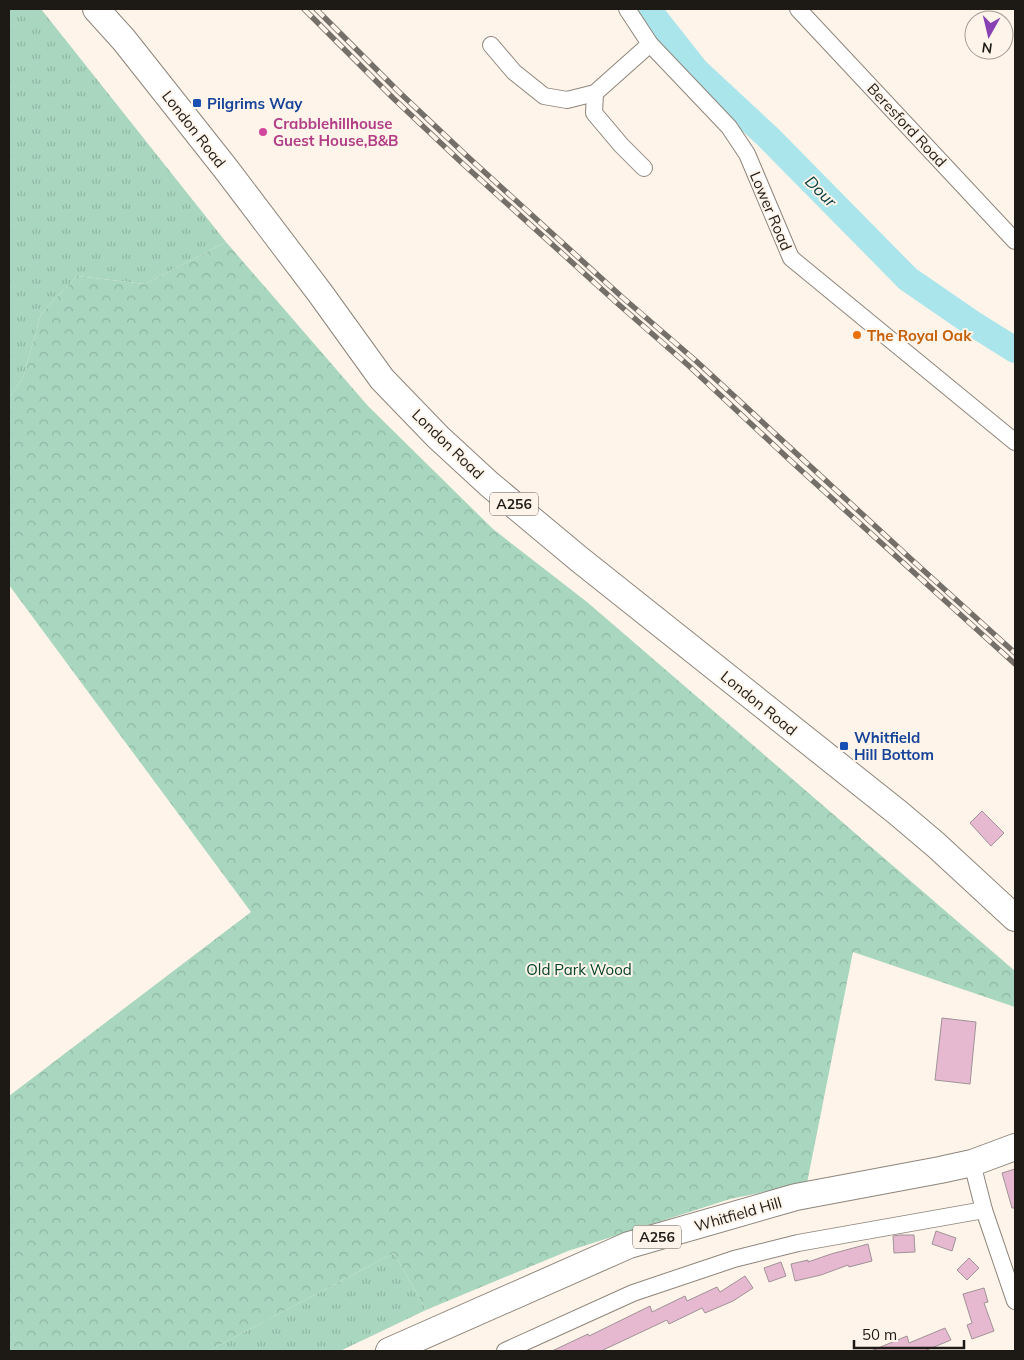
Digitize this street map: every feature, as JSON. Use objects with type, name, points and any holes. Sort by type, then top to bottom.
[{"type":"main road","name":"London Road","points":[[96,9],[124,40],[226,169],[320,293],[382,379],[438,437],[490,484],[579,559],[897,812],[936,845],[1015,918]]},
{"type":"main road","name":"Whitfield Hill","points":[[389,1351],[629,1245],[796,1197],[940,1170],[972,1162],[1015,1147]]},
{"type":"street","name":"Lower Road","points":[[627,9],[650,44],[729,127],[738,140],[747,154],[791,258],[1015,442]]},
{"type":"street","name":"Beresford Road","points":[[798,9],[1015,241]]},
{"type":"street","points":[[491,45],[514,72],[544,96],[567,100],[595,93],[650,44]]},
{"type":"street","points":[[595,93],[594,113],[621,145],[644,168]]},
{"type":"street","points":[[972,1162],[984,1210],[1015,1301]]},
{"type":"street","points":[[505,1351],[633,1293],[734,1259],[798,1242],[984,1210]]},
{"type":"green space","points":[[9,9],[41,9],[226,242],[145,284],[77,276],[41,314],[23,378],[9,398]]},
{"type":"green space","name":"Old Park Wood","points":[[226,242],[368,406],[493,529],[587,602],[1015,971],[1015,1007],[853,952],[807,1183],[730,1199],[568,1251],[426,1310],[394,1253],[208,1351],[9,1351],[9,1096],[251,912],[9,585],[9,398],[23,378],[41,314],[77,276],[145,284]]},
{"type":"green space","points":[[394,1253],[426,1310],[340,1351],[208,1351]]},
{"type":"building","points":[[982,811],[1004,833],[991,846],[970,823]]},
{"type":"building","points":[[942,1018],[976,1022],[970,1084],[935,1080]]},
{"type":"building","points":[[1015,1169],[1015,1208],[1012,1208],[1002,1173]]},
{"type":"building","points":[[936,1231],[956,1238],[952,1251],[932,1244]]},
{"type":"building","points":[[914,1235],[915,1252],[894,1253],[893,1236]]},
{"type":"building","points":[[868,1244],[872,1261],[849,1267],[848,1265],[821,1275],[795,1281],[791,1264],[808,1260],[808,1262]]},
{"type":"building","points":[[969,1258],[979,1268],[967,1280],[957,1270]]},
{"type":"building","points":[[781,1262],[786,1276],[769,1282],[764,1268]]},
{"type":"building","points":[[745,1276],[753,1288],[733,1301],[705,1313],[702,1308],[669,1324],[667,1320],[601,1351],[552,1351],[588,1334],[589,1336],[650,1306],[652,1312],[685,1296],[687,1301],[717,1287],[720,1292]]},
{"type":"building","points":[[984,1288],[988,1302],[984,1303],[994,1331],[972,1339],[967,1325],[972,1323],[963,1294]]},
{"type":"building","points":[[945,1328],[951,1340],[924,1351],[871,1351],[907,1336],[909,1343]]},
{"type":"waterway","name":"Dour","points":[[648,9],[696,70],[768,137],[908,279],[1015,350]]},
{"type":"railway","points":[[304,9],[393,98],[462,163],[689,366],[1015,664]]},
{"type":"railway","points":[[316,9],[399,92],[468,157],[622,297],[695,360],[1015,653]]},
{"type":"place","name":"Pilgrims Way","points":[[197,103]]},
{"type":"place","name":"Crabblehillhouse Guest House,B&B","points":[[263,132]]},
{"type":"place","name":"The Royal Oak","points":[[857,335]]},
{"type":"place","name":"Whitfield Hill Bottom","points":[[844,746]]}]
